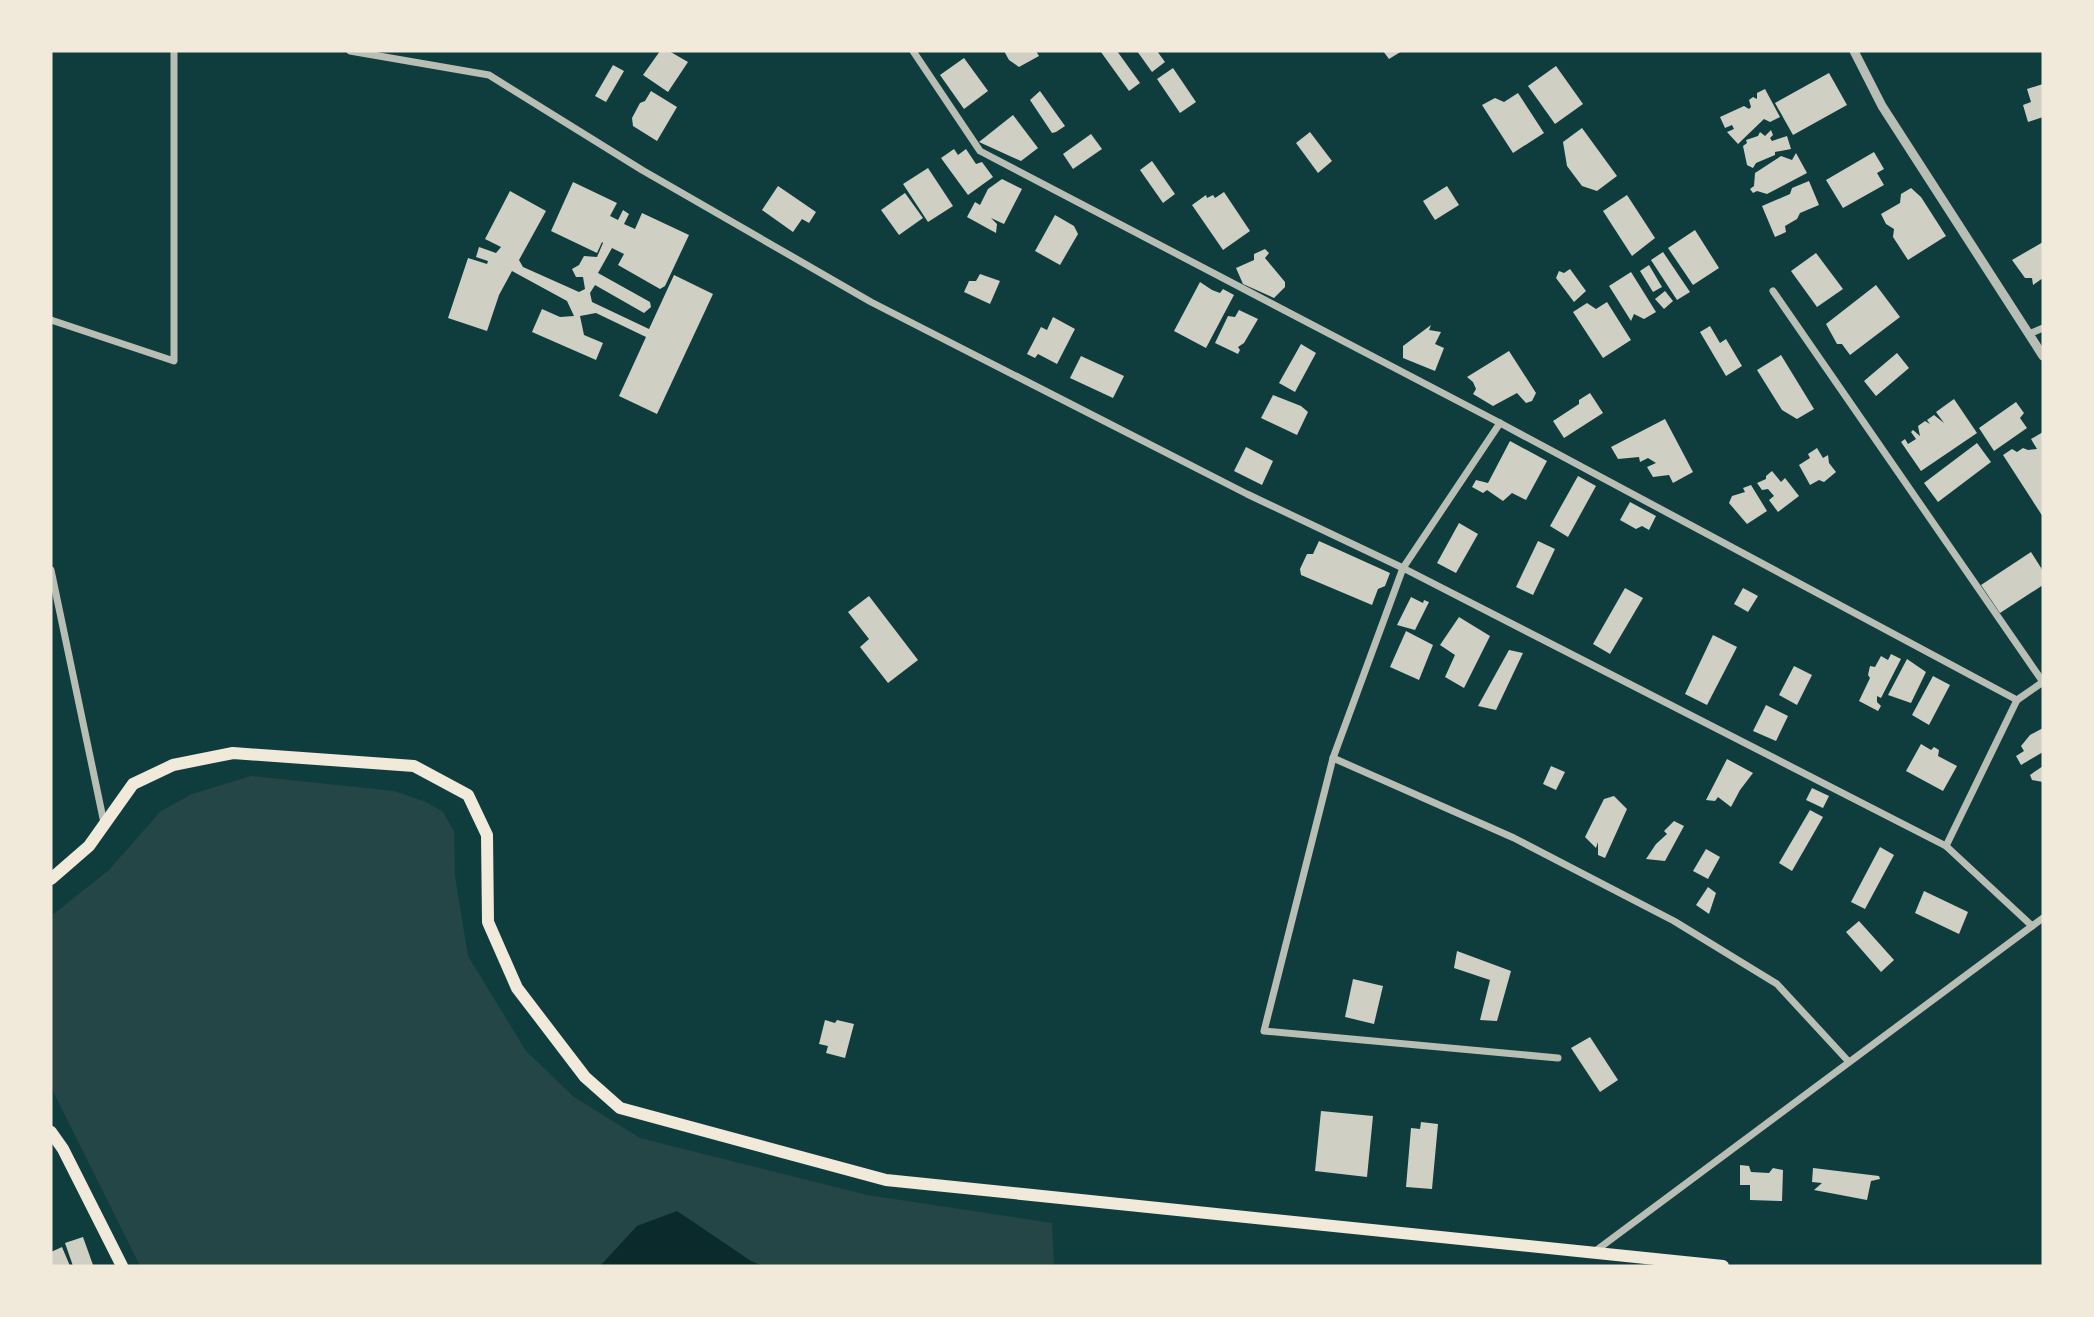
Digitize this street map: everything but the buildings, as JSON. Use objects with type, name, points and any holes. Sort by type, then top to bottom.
[{"type":"main road","points":[[51,879],[89,846],[133,784],[173,765],[233,752],[414,766],[468,795],[488,835],[488,922],[517,988],[585,1077],[620,1108],[886,1180],[1723,1266]]},
{"type":"main road","points":[[51,1132],[64,1149],[122,1266]]},
{"type":"street","points":[[51,320],[174,361],[174,51]]},
{"type":"street","points":[[350,51],[489,75],[642,170],[871,302],[1247,494],[1403,568],[1946,846],[2032,926]]},
{"type":"street","points":[[913,51],[980,151],[1500,423],[2017,700]]},
{"type":"street","points":[[1854,51],[1882,106],[2043,356]]},
{"type":"street","points":[[1773,291],[2043,682],[2017,700],[1946,846]]},
{"type":"street","points":[[2029,334],[2043,328]]},
{"type":"street","points":[[1500,423],[1403,568],[1333,758],[1264,1031],[1558,1058]]},
{"type":"street","points":[[51,570],[105,824]]},
{"type":"street","points":[[1333,758],[1514,838],[1674,921],[1777,984],[1849,1062]]},
{"type":"street","points":[[1593,1253],[2043,918]]},
{"type":"shaded area","points":[[251,776],[394,791],[426,802],[443,812],[454,831],[455,876],[468,956],[526,1051],[574,1097],[640,1138],[867,1195],[1052,1223],[1054,1266],[140,1266],[51,1087],[51,916],[109,870],[161,811],[192,794]]},
{"type":"shaded area","points":[[677,1211],[751,1261],[763,1266],[600,1266],[637,1226]]}]
